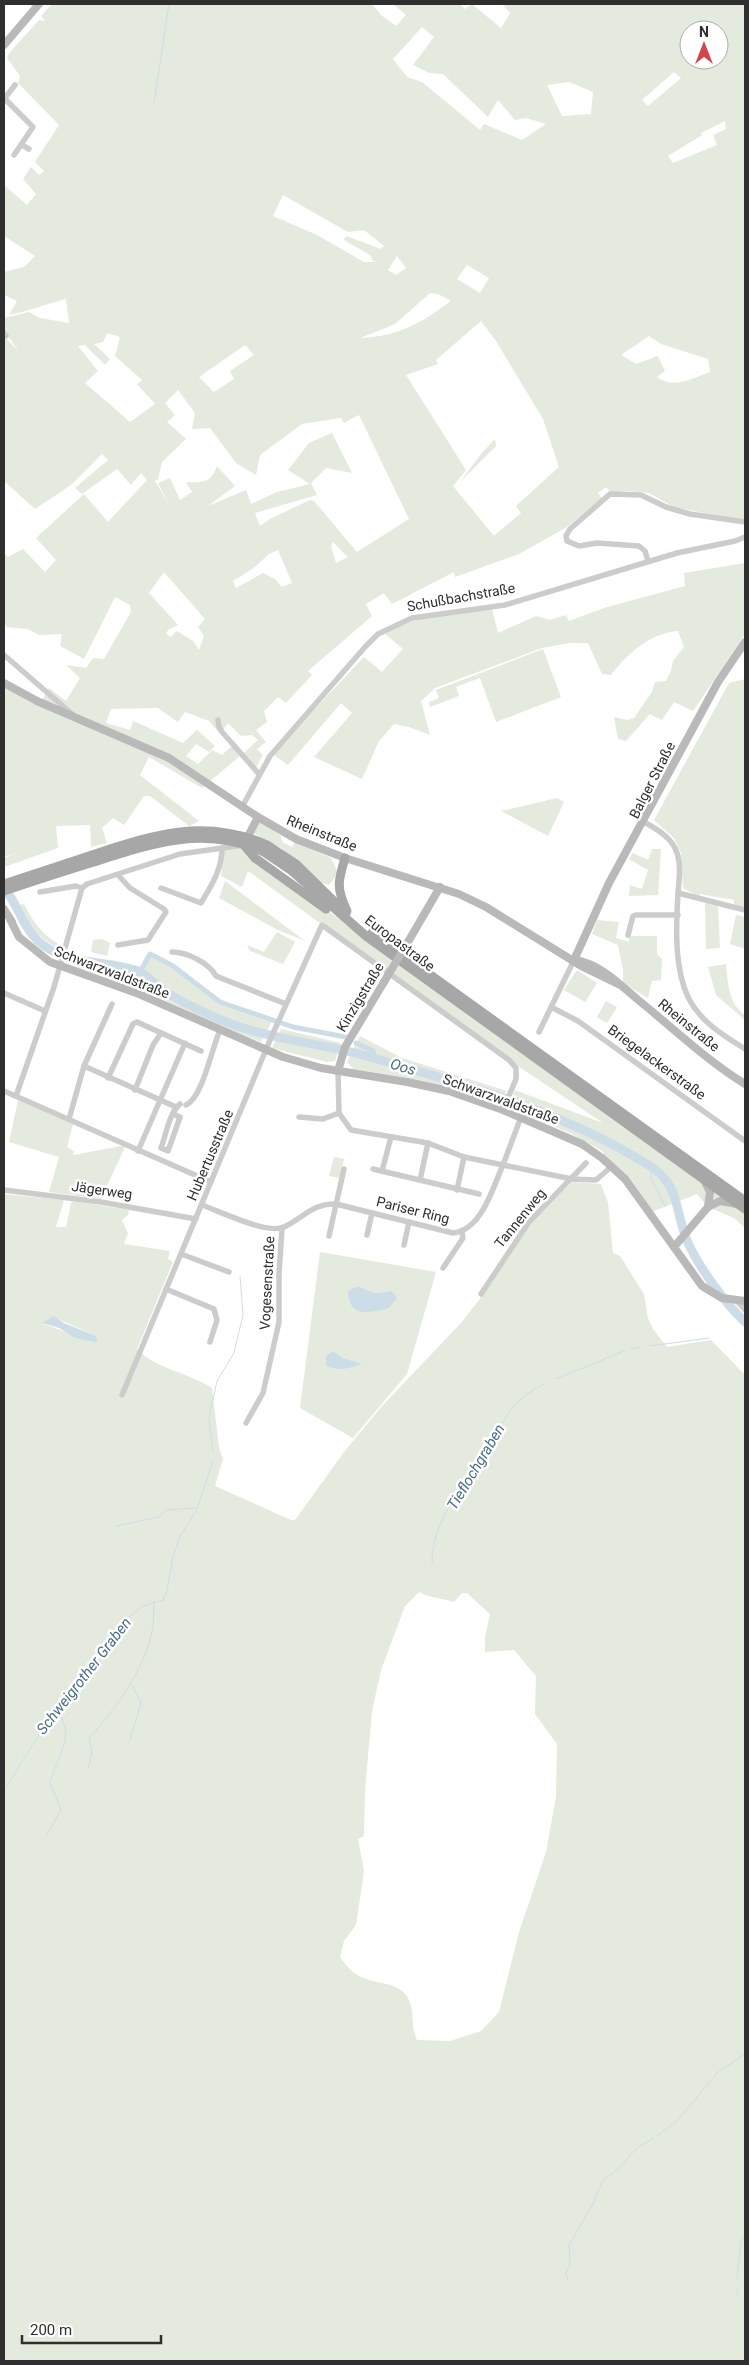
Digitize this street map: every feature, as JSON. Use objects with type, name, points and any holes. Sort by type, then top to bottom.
[{"type":"main road","name":"Europastraße","points":[[4,884],[133,842],[180,831],[224,832],[265,848],[290,860],[350,916],[743,1205]]},
{"type":"main road","name":"Europastraße","points":[[4,891],[143,846],[181,838],[223,838],[265,848],[366,936],[703,1179],[743,1205]]},
{"type":"main road","points":[[244,845],[247,851],[266,867],[366,936]]},
{"type":"main road","points":[[345,858],[338,880],[339,894],[350,916]]},
{"type":"main road","points":[[316,883],[328,886],[338,880]]},
{"type":"street","points":[[4,45],[39,4]]},
{"type":"street","points":[[14,155],[33,127],[4,99],[15,85]]},
{"type":"street","points":[[22,145],[29,149]]},
{"type":"street","points":[[650,561],[640,546],[597,542],[579,546],[567,541],[566,536],[570,529],[606,496],[622,494],[646,497],[666,507],[690,514],[745,522]]},
{"type":"street","name":"Schußbachstraße","points":[[242,807],[270,756],[291,730],[365,647],[378,634],[394,624],[426,615],[505,605],[650,561],[745,537]]},
{"type":"street","name":"Balger Straße","points":[[574,960],[610,883],[718,682],[745,642]]},
{"type":"street","name":"Rheinstraße","points":[[4,655],[45,693],[76,717],[169,758],[242,807],[296,840],[345,858],[440,886],[486,907],[574,960],[585,962],[601,970],[705,1055],[745,1084]]},
{"type":"street","points":[[4,683],[76,717]]},
{"type":"street","points":[[41,702],[45,693]]},
{"type":"street","points":[[218,720],[219,727],[223,733],[259,774]]},
{"type":"street","points":[[16,1096],[61,963],[82,888],[87,884],[180,854],[244,845],[258,817]]},
{"type":"street","points":[[644,822],[656,829],[674,846],[678,854],[680,873],[678,915],[681,970],[689,998],[708,1022],[745,1049]]},
{"type":"street","points":[[161,888],[201,903],[214,881],[220,866],[222,848]]},
{"type":"street","points":[[118,875],[130,888],[166,912],[148,940],[118,945]]},
{"type":"street","points":[[40,892],[76,886],[82,888]]},
{"type":"street","name":"Kinzigstraße","points":[[338,1071],[345,1047],[440,886]]},
{"type":"street","points":[[678,893],[745,910]]},
{"type":"street","name":"Schwarzwaldstraße","points":[[4,909],[28,944],[43,958],[121,986],[267,1050],[302,1064],[429,1086],[506,1103],[521,1117],[582,1144],[612,1166],[625,1179],[697,1281],[718,1296],[738,1301],[745,1310]]},
{"type":"street","points":[[628,935],[633,916],[678,915]]},
{"type":"street","name":"Hubertusstraße","points":[[122,1395],[270,1040],[322,924],[509,1060],[516,1068],[516,1079],[506,1103]]},
{"type":"street","points":[[172,952],[181,952],[211,967],[216,976],[286,1004]]},
{"type":"street","points":[[539,1032],[574,960]]},
{"type":"street","points":[[4,993],[45,1011]]},
{"type":"street","points":[[69,1119],[84,1066],[112,1004]]},
{"type":"street","name":"Briegelackerstraße","points":[[551,1007],[578,1021],[745,1141]]},
{"type":"street","points":[[108,1078],[133,1024],[136,1022],[201,1051]]},
{"type":"street","points":[[173,1114],[180,1117],[168,1151],[161,1148],[173,1114],[181,1105],[194,1099],[213,1058],[211,1050],[220,1030]]},
{"type":"street","points":[[135,1090],[153,1045],[161,1033]]},
{"type":"street","points":[[138,1151],[185,1043]]},
{"type":"street","points":[[84,1066],[161,1101],[181,1105]]},
{"type":"street","points":[[338,1071],[339,1113],[351,1130],[428,1143],[464,1157],[572,1180],[596,1180],[612,1166]]},
{"type":"street","points":[[4,1091],[212,1182]]},
{"type":"street","points":[[299,1117],[323,1119],[339,1113]]},
{"type":"street","name":"Pariser Ring","points":[[282,1228],[314,1207],[326,1203],[454,1233],[462,1232],[478,1218],[503,1165],[521,1117]]},
{"type":"street","points":[[382,1171],[391,1137]]},
{"type":"street","points":[[420,1180],[428,1143]]},
{"type":"street","points":[[458,1190],[464,1157]]},
{"type":"street","name":"Tannenweg","points":[[481,1294],[529,1222],[554,1195],[572,1180],[586,1163]]},
{"type":"street","points":[[329,1236],[344,1169]]},
{"type":"street","points":[[373,1169],[479,1194]]},
{"type":"street","points":[[703,1179],[710,1192],[708,1207]]},
{"type":"street","name":"Jägerweg","points":[[4,1190],[196,1219]]},
{"type":"street","points":[[674,1247],[708,1207],[720,1201],[743,1205]]},
{"type":"street","points":[[202,1205],[267,1228],[282,1228]]},
{"type":"street","points":[[367,1235],[372,1213]]},
{"type":"street","points":[[404,1245],[409,1222]]},
{"type":"street","name":"Vogesenstraße","points":[[246,1423],[263,1393],[276,1340],[279,1322],[279,1274],[282,1228]]},
{"type":"street","points":[[443,1268],[464,1238],[462,1232]]},
{"type":"street","points":[[181,1254],[229,1272]]},
{"type":"street","points":[[166,1289],[214,1310],[217,1320],[210,1342]]},
{"type":"shaded area","points":[[52,4],[372,4],[381,15],[396,26],[406,15],[393,4],[460,4],[465,9],[472,4],[501,28],[510,13],[502,4],[745,4],[745,521],[674,507],[649,493],[628,491],[611,493],[606,487],[598,493],[602,498],[567,527],[519,554],[455,577],[454,572],[392,604],[384,593],[366,604],[372,616],[308,671],[312,675],[286,703],[278,697],[264,711],[267,722],[256,730],[266,742],[257,749],[263,755],[256,767],[244,753],[258,740],[252,735],[241,736],[228,723],[220,734],[209,721],[185,712],[178,722],[158,708],[111,709],[106,723],[130,730],[133,721],[183,743],[197,730],[215,746],[209,752],[196,744],[186,756],[198,764],[212,750],[222,755],[232,746],[241,755],[202,788],[149,757],[140,775],[199,821],[189,826],[150,796],[144,796],[124,825],[113,818],[102,828],[107,843],[91,847],[90,825],[56,826],[58,848],[4,867],[4,858],[18,853],[4,857],[4,683],[41,702],[49,688],[66,701],[80,678],[66,665],[86,668],[93,658],[104,659],[131,612],[130,605],[115,597],[84,659],[60,646],[62,634],[39,635],[28,629],[6,627],[4,615],[4,553],[8,557],[23,549],[45,572],[56,560],[36,538],[84,494],[108,522],[147,480],[141,473],[131,485],[117,469],[82,494],[75,488],[108,460],[102,454],[71,485],[35,509],[4,481],[4,341],[6,338],[19,352],[4,330],[4,318],[29,312],[40,318],[69,323],[66,299],[9,315],[17,301],[4,295],[4,272],[24,267],[35,256],[4,236],[4,185],[27,205],[36,194],[23,179],[31,167],[39,175],[44,171],[35,162],[59,125],[18,83],[20,76],[7,58],[10,52],[39,20],[45,21],[41,16]],"holes":[[[422,27],[434,37],[413,65],[429,73],[443,74],[488,117],[498,100],[515,120],[526,118],[546,124],[522,140],[484,124],[480,130],[422,82],[407,77],[393,59]],[[674,72],[681,78],[648,106],[642,100]],[[569,82],[593,92],[591,114],[562,116],[547,85]],[[725,121],[726,129],[713,135],[717,145],[673,163],[668,156],[702,135],[701,133]],[[283,195],[348,232],[364,230],[384,246],[381,249],[346,236],[344,240],[370,255],[373,261],[379,262],[364,262],[317,235],[273,216]],[[397,256],[406,268],[396,275],[388,270]],[[467,265],[489,278],[480,293],[457,279]],[[430,293],[438,294],[451,301],[430,316],[397,332],[360,338],[395,324]],[[481,321],[496,341],[543,419],[559,467],[516,506],[521,513],[494,536],[453,486],[466,470],[406,375],[438,364],[436,360]],[[107,333],[120,337],[115,356],[142,380],[137,384],[155,404],[130,422],[85,383],[98,371],[78,346],[85,345],[105,365],[110,359],[94,344],[103,342]],[[649,336],[661,344],[708,359],[710,372],[683,382],[670,383],[663,381],[657,377],[665,371],[658,356],[636,364],[621,355]],[[245,345],[254,355],[230,371],[234,379],[214,392],[199,377]],[[178,390],[195,413],[192,429],[210,428],[236,463],[256,475],[260,455],[302,424],[341,418],[344,423],[359,415],[409,519],[357,552],[314,501],[310,500],[270,519],[260,526],[255,513],[317,495],[311,483],[326,468],[352,473],[332,433],[309,443],[288,470],[310,484],[277,492],[251,504],[246,490],[208,506],[235,486],[217,466],[215,472],[206,481],[186,482],[192,492],[180,500],[170,478],[158,483],[169,504],[155,481],[158,479],[162,462],[186,439],[167,422],[175,415],[165,403]],[[333,542],[348,557],[336,563],[331,546]],[[278,550],[292,583],[282,587],[275,579],[263,573],[236,588],[233,581],[255,567],[269,554]],[[164,572],[205,619],[198,627],[204,636],[199,650],[193,641],[177,631],[170,637],[166,633],[169,629],[178,625],[149,593]]]},
{"type":"shaded area","points":[[495,439],[496,446],[460,482],[481,454]]},
{"type":"shaded area","points":[[745,563],[745,634],[693,711],[674,702],[662,720],[650,714],[626,741],[618,739],[614,717],[627,720],[634,718],[652,692],[655,682],[666,681],[673,661],[684,647],[678,631],[649,640],[632,652],[611,675],[602,674],[588,643],[570,643],[542,648],[435,688],[421,701],[430,735],[409,727],[394,724],[379,741],[362,779],[314,757],[352,713],[341,703],[288,765],[274,755],[364,657],[382,672],[403,649],[385,634],[397,627],[437,616],[492,609],[498,633],[536,616],[550,620],[566,615],[569,621],[604,608],[685,586],[684,573]]},
{"type":"shaded area","points":[[543,649],[561,697],[496,722],[480,678],[456,687],[459,696],[430,707],[429,702],[439,698],[436,690]]},
{"type":"shaded area","points":[[745,679],[745,908],[734,904],[734,900],[700,894],[699,897],[683,888],[681,853],[674,838],[654,820],[729,683]]},
{"type":"shaded area","points":[[557,798],[564,802],[548,836],[501,811]]},
{"type":"shaded area","points":[[258,817],[281,836],[282,842],[292,847],[295,842],[331,858],[338,873],[329,885],[318,882],[281,848],[251,832]]},
{"type":"shaded area","points":[[241,848],[704,1182],[745,1215],[745,1228],[734,1218],[708,1207],[697,1194],[649,1213],[602,1151],[570,1133],[514,1110],[509,1105],[515,1090],[603,1123],[509,1060],[248,871],[242,887],[221,876],[224,853],[222,849]]},
{"type":"shaded area","points":[[652,849],[661,849],[658,895],[629,896],[630,885],[642,889],[648,870],[629,859],[633,853],[648,860]]},
{"type":"shaded area","points":[[225,881],[305,941],[278,930],[219,898]]},
{"type":"shaded area","points":[[705,903],[718,906],[720,948],[706,949]]},
{"type":"shaded area","points":[[24,904],[39,928],[62,946],[60,951],[33,931],[19,905]]},
{"type":"shaded area","points":[[736,915],[745,917],[745,949],[730,944]]},
{"type":"shaded area","points":[[597,920],[619,922],[616,938],[629,942],[629,936],[657,936],[657,954],[662,959],[661,980],[652,981],[648,998],[623,983],[623,970],[618,945],[592,934]]},
{"type":"shaded area","points":[[277,932],[295,942],[283,964],[250,951],[247,945],[264,952]]},
{"type":"shaded area","points":[[102,939],[110,943],[107,956],[91,952],[93,940]]},
{"type":"shaded area","points":[[150,957],[175,970],[219,1004],[272,1021],[261,1042],[209,1021],[139,988],[76,967],[78,962],[140,974]]},
{"type":"shaded area","points":[[726,964],[728,985],[732,999],[739,1010],[745,1015],[745,1020],[716,995],[708,967]]},
{"type":"shaded area","points":[[577,970],[597,983],[585,1002],[564,990]]},
{"type":"shaded area","points":[[606,1001],[617,1007],[607,1023],[597,1017]]},
{"type":"shaded area","points":[[281,1029],[341,1043],[335,1061],[327,1062],[272,1048]]},
{"type":"shaded area","points":[[360,1036],[402,1058],[507,1091],[498,1103],[458,1090],[409,1078],[354,1069],[347,1062]]},
{"type":"shaded area","points":[[18,1100],[73,1124],[67,1147],[74,1151],[73,1155],[121,1146],[125,1147],[101,1199],[49,1192],[59,1157],[9,1142]]},
{"type":"shaded area","points":[[334,1157],[344,1159],[340,1178],[329,1176]]},
{"type":"shaded area","points":[[572,1182],[601,1184],[608,1203],[613,1253],[620,1256],[644,1294],[648,1318],[653,1329],[667,1347],[711,1340],[745,1375],[745,2361],[4,2361],[4,1194],[64,1200],[56,1227],[66,1227],[71,1203],[74,1201],[129,1210],[128,1215],[122,1220],[128,1233],[124,1244],[170,1251],[168,1259],[173,1262],[137,1349],[163,1366],[212,1388],[219,1448],[223,1459],[215,1486],[291,1520],[295,1520],[344,1452],[382,1406],[461,1323],[479,1300],[528,1227]],"holes":[[[54,1317],[96,1336],[98,1343],[43,1324]],[[419,1592],[427,1596],[454,1602],[462,1593],[467,1593],[490,1614],[485,1637],[485,1652],[514,1650],[536,1676],[535,1714],[557,1744],[556,1797],[546,1852],[519,1932],[499,2012],[481,2031],[450,2041],[417,2040],[410,2003],[404,1993],[400,1989],[366,1979],[354,1973],[340,1957],[344,1941],[356,1925],[364,1871],[358,1839],[364,1836],[365,1790],[372,1711],[381,1670],[405,1606]]]},
{"type":"shaded area","points":[[320,1252],[436,1272],[407,1374],[353,1438],[300,1408]],"holes":[[[358,1286],[375,1293],[392,1291],[348,1300]]]},
{"type":"shaded area","points":[[358,1286],[375,1293],[392,1291],[397,1298],[389,1308],[361,1312],[352,1306],[349,1300],[348,1291]]},
{"type":"shaded area","points":[[54,1316],[64,1323],[96,1336],[98,1343],[75,1338],[59,1328],[42,1323]]},
{"type":"shaded area","points":[[333,1351],[342,1358],[362,1364],[344,1369],[326,1366],[326,1356]]},
{"type":"waterway","points":[[154,103],[169,4]]},
{"type":"waterway","name":"Oos","points":[[4,888],[24,922],[38,941],[61,955],[138,971],[175,998],[237,1026],[353,1053],[478,1090],[549,1115],[618,1147],[650,1166],[667,1182],[676,1201],[684,1234],[694,1255],[722,1296],[745,1322]]},
{"type":"waterway","points":[[140,972],[150,954],[173,966],[220,1002],[293,1027],[346,1037]]},
{"type":"waterway","points":[[356,1043],[373,1051],[375,1059]]},
{"type":"waterway","name":"Tieflochgraben","points":[[651,1167],[651,1178],[665,1206]]},
{"type":"waterway","name":"Schweigrother Graben","points":[[213,1452],[209,1418],[217,1381],[234,1353],[243,1315],[240,1276]]},
{"type":"waterway","name":"Tieflochgraben","points":[[650,1346],[709,1338]]},
{"type":"waterway","name":"Tieflochgraben","points":[[630,1349],[640,1347]]},
{"type":"waterway","name":"Tieflochgraben","points":[[556,1379],[624,1351]]},
{"type":"waterway","name":"Tieflochgraben","points":[[432,1563],[433,1547],[437,1532],[452,1502],[490,1448],[513,1407],[527,1394],[544,1384]]},
{"type":"waterway","name":"Schweigrother Graben","points":[[4,1791],[48,1720],[59,1709],[67,1695],[92,1670],[108,1643],[122,1632],[129,1617],[143,1606],[163,1600],[167,1591],[173,1556],[180,1537],[197,1509],[213,1461]]},
{"type":"waterway","points":[[116,1526],[159,1517],[166,1510],[196,1508]]},
{"type":"waterway","points":[[88,1769],[92,1752],[89,1738],[120,1700],[144,1657],[153,1626],[154,1602]]},
{"type":"waterway","points":[[130,1740],[141,1703],[132,1685]]},
{"type":"waterway","points":[[47,1834],[61,1810],[50,1782],[65,1742],[66,1732],[59,1709]]},
{"type":"waterway","points":[[657,2136],[676,2122],[717,2073],[745,2054]]},
{"type":"waterway","points":[[568,2281],[566,2273],[570,2264],[569,2245],[593,2204],[603,2180],[615,2172],[638,2147],[654,2138]]},
{"type":"waterway","points":[[737,2279],[741,2241],[745,2235]]},
{"type":"waterway","points":[[737,2289],[738,2297]]}]
